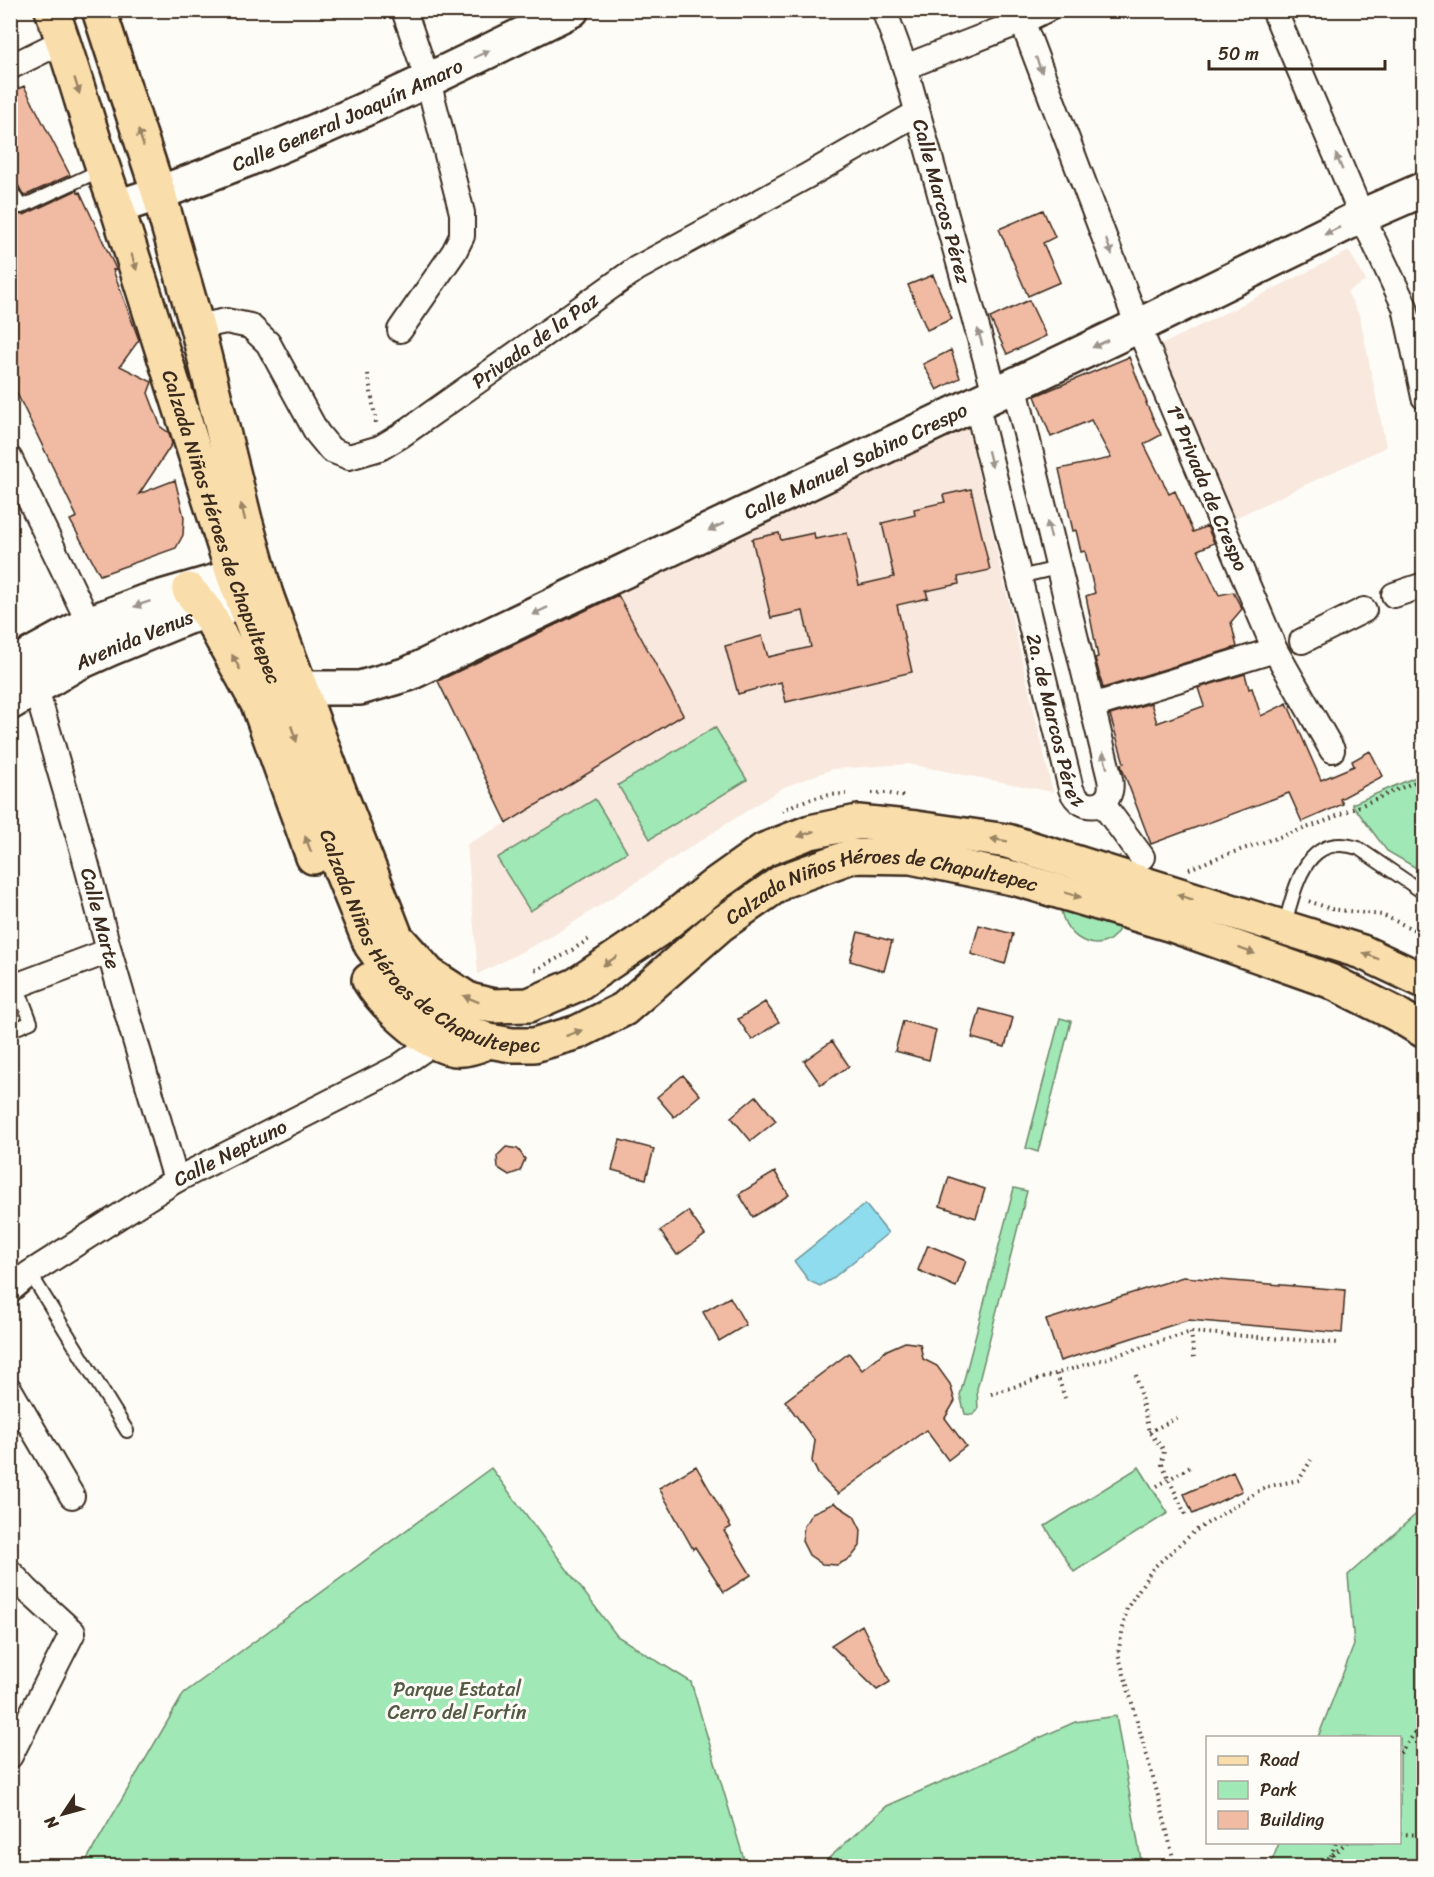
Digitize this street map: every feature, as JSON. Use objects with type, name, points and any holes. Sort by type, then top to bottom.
[{"type":"main road","name":"Calzada Niños Héroes de Chapultepec","points":[[52,10],[103,170],[250,585],[289,687],[396,937],[429,974],[469,1000],[493,1006],[529,1005],[576,985],[659,929],[764,850],[810,832],[858,822],[1007,841],[1362,952],[1424,981]]},
{"type":"main road","name":"Calzada Niños Héroes de Chapultepec","points":[[100,11],[159,194],[197,327],[250,585]]},
{"type":"main road","points":[[198,601],[258,704],[344,939],[372,986],[407,1024],[444,1034],[450,1048],[468,1049],[489,1041],[529,1005]]},
{"type":"main road","name":"Calzada Niños Héroes de Chapultepec","points":[[289,687],[337,861],[371,945],[401,987],[444,1034]]},
{"type":"main road","name":"Calzada Niños Héroes de Chapultepec","points":[[489,1041],[512,1045],[534,1045],[578,1032],[624,1009],[720,925],[783,881],[852,856],[911,856],[1017,879],[1172,925],[1330,981],[1396,1014],[1424,1031]]},
{"type":"street","points":[[400,330],[454,252],[462,236],[462,213],[419,85],[404,10]]},
{"type":"street","name":"Calle General Joaquín Amaro","points":[[117,207],[159,194],[315,132],[419,85],[572,10]]},
{"type":"street","name":"Calle Marcos Pérez","points":[[884,10],[905,67],[995,393]]},
{"type":"street","points":[[905,67],[1021,16],[1046,10]]},
{"type":"street","points":[[1274,10],[1362,216],[1405,307],[1424,397]]},
{"type":"street","name":"1ª Privada de Crespo","points":[[1021,16],[1138,326],[1275,650],[1332,750]]},
{"type":"street","points":[[10,67],[63,41]]},
{"type":"street","name":"Privada de la Paz","points":[[197,327],[226,321],[250,326],[268,343],[317,433],[331,450],[349,458],[380,448],[400,436],[636,269],[917,113]]},
{"type":"street","name":"Calle Manuel Sabino Crespo","points":[[289,687],[360,688],[408,674],[1138,326],[1362,216],[1424,189]]},
{"type":"street","name":"2a. de Marcos Pérez","points":[[995,393],[1058,568],[1111,785],[1110,793],[1102,803],[1093,806],[1084,805],[1075,797],[1071,789],[1019,577],[995,393]]},
{"type":"street","points":[[10,459],[89,623],[99,653]]},
{"type":"street","name":"Avenida Venus","points":[[21,678],[89,623],[144,602],[198,601],[250,585]]},
{"type":"street","points":[[1302,641],[1376,604],[1424,585]]},
{"type":"street","name":"Avenida Venus","points":[[21,678],[74,664],[185,618],[198,601]]},
{"type":"street","points":[[1092,706],[1275,650]]},
{"type":"street","name":"Calle Marte","points":[[21,678],[83,850],[109,951],[177,1180]]},
{"type":"street","points":[[1102,803],[1142,857]]},
{"type":"street","points":[[14,987],[109,951]]},
{"type":"street","name":"Calle Neptuno","points":[[10,1290],[30,1273],[177,1180],[397,1068],[444,1034]]},
{"type":"street","points":[[10,1390],[72,1496]]},
{"type":"street","points":[[10,1572],[73,1632],[10,1755]]},
{"type":"lane","points":[[10,188],[21,207],[103,170]]},
{"type":"lane","points":[[1019,577],[1058,568]]},
{"type":"lane","points":[[1284,928],[1300,874],[1305,865],[1321,850],[1336,844],[1358,848],[1424,893]]},
{"type":"lane","points":[[10,1031],[32,1022],[14,987]]},
{"type":"lane","points":[[30,1273],[127,1431]]},
{"type":"path","points":[[368,374],[380,448]]},
{"type":"path","points":[[1219,857],[1318,824],[1424,778]]},
{"type":"path","points":[[1191,1332],[1194,1359]]},
{"type":"path","points":[[991,1394],[1191,1332],[1339,1343]]},
{"type":"path","points":[[1057,1374],[1066,1401]]},
{"type":"path","points":[[1136,1375],[1149,1432],[1164,1450],[1162,1464],[1186,1516]]},
{"type":"path","points":[[1149,1432],[1177,1418]]},
{"type":"path","points":[[1175,1866],[1162,1810],[1118,1653],[1127,1608],[1153,1568],[1196,1531],[1265,1487],[1299,1480],[1311,1460]]},
{"type":"path","points":[[1157,1486],[1192,1466]]},
{"type":"path","points":[[1401,1752],[1424,1721]]},
{"type":"path","points":[[1401,1834],[1424,1835]]},
{"type":"path","points":[[1330,1857],[1335,1844]]},
{"type":"path","points":[[1319,1866],[1345,1844]]},
{"type":"shaded area","points":[[1349,251],[1366,281],[1347,292],[1360,317],[1386,447],[1235,518],[1155,348]]},
{"type":"shaded area","points":[[967,425],[1053,792],[908,764],[832,769],[784,787],[554,935],[478,974],[467,844],[507,823],[683,715],[614,588]]},
{"type":"green space","points":[[715,727],[747,780],[650,839],[618,785]]},
{"type":"green space","points":[[1423,774],[1423,872],[1387,851],[1352,804]]},
{"type":"green space","points":[[595,799],[627,852],[530,911],[497,858]]},
{"type":"green space","points":[[1061,908],[1121,925],[1114,936],[1106,942],[1096,944],[1086,942],[1069,929]]},
{"type":"green space","points":[[1060,1018],[1071,1021],[1038,1152],[1026,1148]]},
{"type":"green space","points":[[1014,1188],[1027,1191],[977,1389],[978,1410],[973,1415],[965,1414],[960,1395]]},
{"type":"green space","points":[[1139,1467],[1168,1513],[1074,1572],[1045,1526]]},
{"type":"green space","name":"Parque Estatal Cerro del Fortín","points":[[491,1468],[617,1636],[691,1682],[746,1866],[83,1866],[184,1693]]},
{"type":"green space","points":[[1423,1508],[1423,1866],[1270,1866],[1279,1844],[1401,1844],[1401,1736],[1318,1736],[1354,1645],[1348,1575]]},
{"type":"green space","points":[[1116,1716],[1142,1866],[820,1866],[887,1806],[1075,1722]]},
{"type":"water","points":[[865,1204],[888,1233],[832,1279],[820,1286],[809,1281],[794,1261]]},
{"type":"building","points":[[24,86],[70,175],[24,196],[17,183],[10,180],[10,93]]},
{"type":"building","points":[[77,190],[78,193],[80,192],[116,269],[113,270],[139,340],[120,366],[152,382],[148,393],[161,427],[169,433],[172,444],[139,494],[175,480],[184,517],[183,535],[176,548],[100,575],[70,520],[77,517],[10,379],[10,205],[16,214],[24,215]]},
{"type":"building","points":[[1043,210],[1055,237],[1043,243],[1060,282],[1028,296],[999,229]]},
{"type":"building","points":[[933,275],[952,319],[927,330],[908,285]]},
{"type":"building","points":[[1029,300],[1046,336],[1007,354],[990,318]]},
{"type":"building","points":[[951,350],[960,378],[937,390],[923,364]]},
{"type":"building","points":[[1129,357],[1161,435],[1144,444],[1169,494],[1175,491],[1193,532],[1207,526],[1214,543],[1198,550],[1219,595],[1233,592],[1242,609],[1231,622],[1237,647],[1103,688],[1095,658],[1098,657],[1086,596],[1095,593],[1085,551],[1081,552],[1076,530],[1073,531],[1059,469],[1111,458],[1091,420],[1051,437],[1035,396]]},
{"type":"building","points":[[971,489],[990,570],[958,577],[959,584],[926,591],[928,598],[897,605],[912,672],[786,702],[781,682],[738,694],[725,646],[762,636],[768,657],[811,647],[803,611],[771,618],[752,539],[779,533],[781,540],[814,533],[815,539],[847,533],[859,585],[894,577],[882,523],[915,515],[914,509],[945,502],[943,495]]},
{"type":"building","points":[[618,595],[683,715],[507,823],[438,681]]},
{"type":"building","points":[[1245,674],[1261,716],[1287,703],[1321,780],[1354,766],[1352,761],[1370,751],[1383,776],[1340,799],[1343,804],[1302,822],[1289,793],[1151,844],[1122,768],[1121,764],[1124,763],[1110,715],[1151,703],[1157,723],[1204,706],[1198,688]]},
{"type":"building","points":[[979,925],[1013,934],[1005,964],[971,954]]},
{"type":"building","points":[[858,932],[892,941],[884,971],[850,961]]},
{"type":"building","points":[[765,1002],[779,1022],[752,1040],[738,1019]]},
{"type":"building","points":[[980,1009],[1013,1018],[1005,1047],[972,1038]]},
{"type":"building","points":[[903,1021],[936,1030],[929,1060],[895,1051]]},
{"type":"building","points":[[832,1041],[849,1066],[821,1085],[804,1061]]},
{"type":"building","points":[[683,1075],[700,1095],[674,1117],[657,1097]]},
{"type":"building","points":[[756,1096],[776,1121],[751,1141],[731,1117]]},
{"type":"building","points":[[620,1140],[654,1149],[646,1179],[612,1170]]},
{"type":"building","points":[[506,1147],[518,1149],[525,1159],[520,1171],[509,1175],[498,1168],[497,1156]]},
{"type":"building","points":[[775,1172],[789,1195],[753,1217],[739,1194]]},
{"type":"building","points":[[949,1177],[985,1189],[976,1218],[940,1206]]},
{"type":"building","points":[[688,1211],[705,1235],[677,1255],[660,1231]]},
{"type":"building","points":[[928,1245],[966,1261],[956,1287],[918,1270]]},
{"type":"building","points":[[1183,1277],[1345,1290],[1342,1333],[1188,1320],[1060,1361],[1046,1320]]},
{"type":"building","points":[[730,1297],[746,1325],[719,1341],[703,1312]]},
{"type":"building","points":[[905,1342],[920,1344],[923,1359],[937,1366],[950,1384],[955,1401],[945,1418],[966,1446],[948,1460],[926,1430],[838,1494],[818,1474],[812,1461],[815,1441],[785,1401],[849,1353],[862,1370],[887,1350]]},
{"type":"building","points":[[696,1466],[731,1527],[724,1531],[751,1575],[724,1592],[695,1547],[693,1549],[659,1488]]},
{"type":"building","points":[[1233,1472],[1242,1491],[1193,1514],[1184,1494]]},
{"type":"building","points":[[834,1503],[854,1516],[861,1530],[860,1546],[851,1558],[837,1565],[822,1564],[809,1555],[802,1541],[804,1526],[812,1513]]},
{"type":"building","points":[[862,1625],[890,1682],[877,1690],[831,1645]]}]
